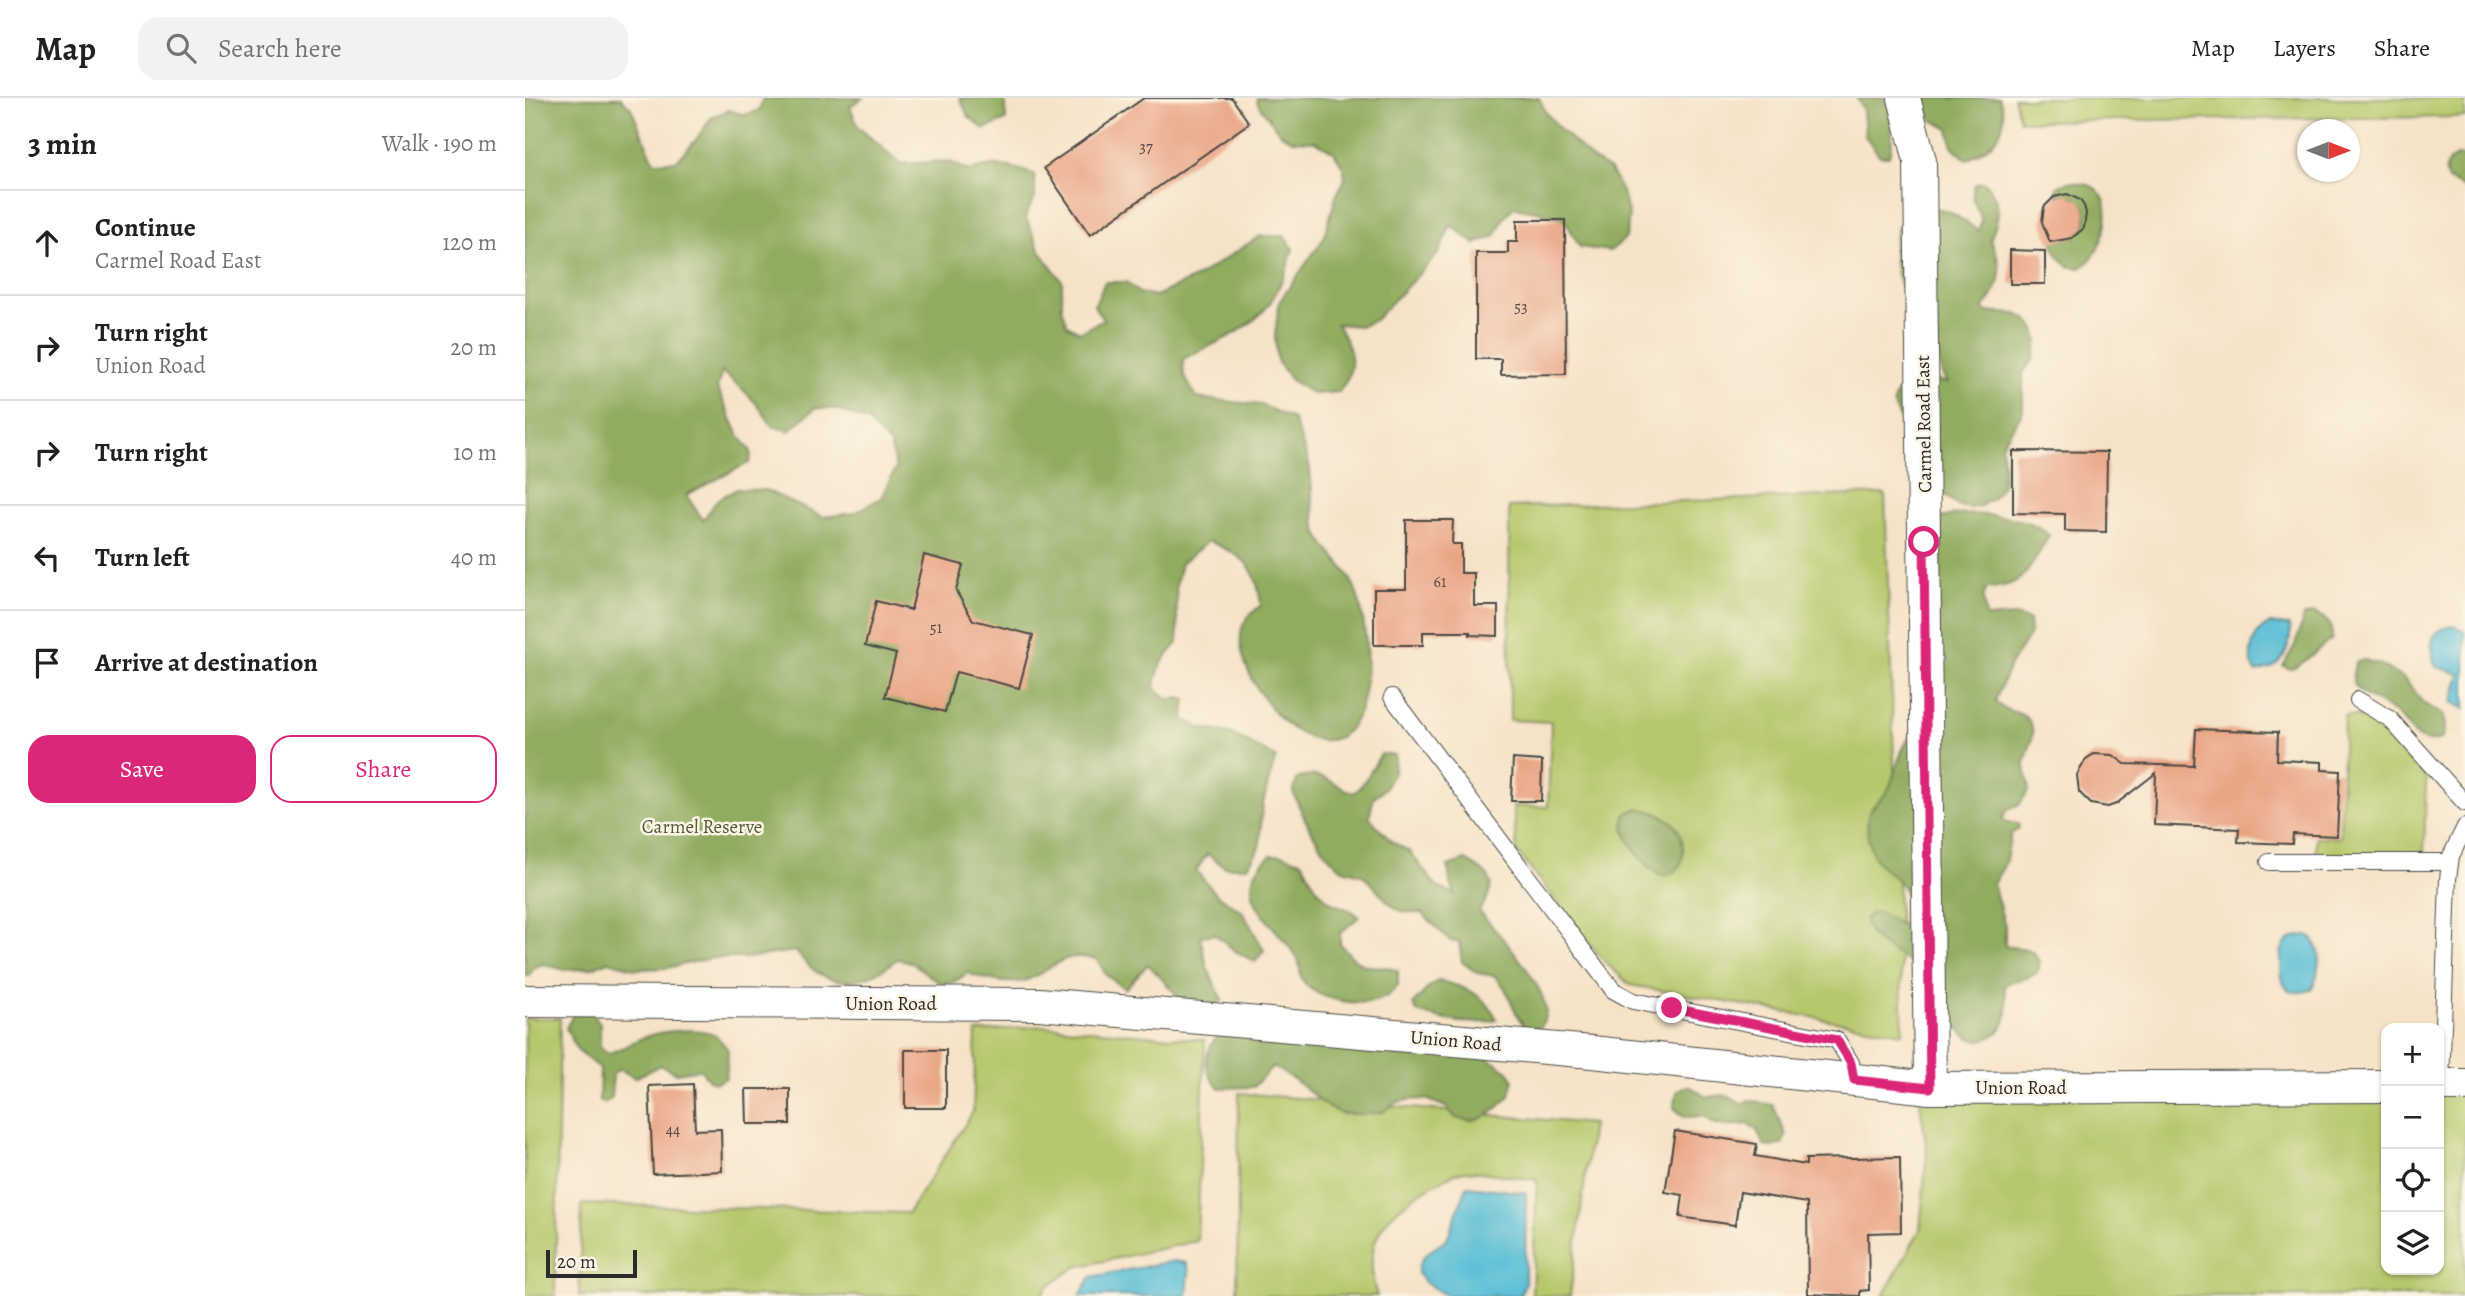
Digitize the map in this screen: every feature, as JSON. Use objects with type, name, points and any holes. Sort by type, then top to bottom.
[{"type":"street","name":"Carmel Road East","points":[[1904,98],[1920,161],[1930,1088]]},
{"type":"street","name":"Union Road","points":[[525,1001],[1039,1004],[1592,1052],[1930,1088],[2381,1086]]},
{"type":"lane","points":[[1392,697],[1613,990],[1633,1001],[1837,1040],[1851,1063],[1854,1080]]},
{"type":"lane","points":[[2358,700],[2390,719],[2465,803]]},
{"type":"lane","points":[[2448,1085],[2450,862],[2465,827]]},
{"type":"lane","points":[[2269,862],[2450,862]]},
{"type":"green space","name":"Carmel Reserve","points":[[525,98],[621,98],[631,108],[654,162],[676,161],[696,140],[711,118],[728,110],[745,115],[759,110],[763,98],[863,98],[850,106],[858,127],[901,164],[948,161],[969,171],[1002,166],[1035,175],[1035,198],[1025,216],[1040,251],[1062,281],[1062,308],[1067,325],[1080,332],[1103,320],[1094,306],[1105,282],[1126,282],[1139,293],[1156,296],[1197,277],[1260,236],[1284,236],[1293,249],[1271,302],[1248,325],[1183,359],[1184,375],[1196,398],[1261,405],[1293,419],[1309,464],[1317,530],[1323,543],[1348,574],[1357,595],[1366,639],[1365,689],[1350,728],[1337,738],[1320,740],[1302,734],[1270,707],[1257,689],[1242,650],[1243,625],[1261,605],[1252,571],[1232,552],[1209,541],[1181,563],[1176,585],[1178,643],[1162,664],[1155,689],[1169,699],[1186,698],[1184,719],[1200,728],[1230,733],[1276,757],[1263,804],[1257,852],[1246,867],[1225,867],[1207,854],[1196,871],[1218,896],[1242,911],[1264,950],[1255,962],[1235,951],[1215,934],[1200,936],[1207,967],[1222,1001],[1208,1010],[1189,1008],[1148,964],[1125,989],[1106,975],[1097,959],[1084,957],[1066,959],[1020,982],[1005,982],[967,973],[956,981],[939,982],[908,961],[897,959],[870,976],[840,981],[816,972],[795,951],[747,958],[712,958],[667,968],[637,969],[608,961],[592,968],[565,970],[543,964],[525,976]],"holes":[[[722,372],[756,403],[772,426],[789,431],[815,408],[837,409],[869,422],[890,445],[896,468],[881,498],[854,513],[822,517],[766,490],[737,489],[718,499],[703,520],[686,495],[750,462],[751,451],[739,436],[717,388]]]},
{"type":"green space","points":[[960,98],[1005,98],[1006,120],[984,129],[968,116]]},
{"type":"green space","points":[[1257,98],[1539,98],[1546,113],[1560,129],[1591,158],[1610,170],[1622,192],[1629,215],[1626,238],[1610,251],[1580,247],[1565,220],[1513,207],[1495,236],[1475,244],[1451,225],[1438,254],[1375,320],[1360,326],[1337,324],[1351,358],[1349,374],[1339,392],[1313,394],[1292,381],[1277,361],[1275,336],[1279,302],[1324,238],[1336,196],[1345,179],[1343,167],[1334,152],[1315,141],[1293,140],[1281,134],[1258,104]]},
{"type":"green space","points":[[1857,98],[1886,98],[1892,127],[1889,156],[1880,156],[1865,136],[1863,110]]},
{"type":"green space","points":[[1921,98],[1999,98],[2003,109],[2002,128],[1992,143],[1967,160],[1952,146],[1949,129],[1932,120]]},
{"type":"green space","points":[[2014,98],[2465,98],[2465,117],[2020,121]]},
{"type":"green space","points":[[2457,156],[2465,156],[2465,188],[2448,180],[2447,165]]},
{"type":"green space","points":[[2070,182],[2087,184],[2097,190],[2105,201],[2106,222],[2099,245],[2094,255],[2080,268],[2068,266],[2057,254],[2050,235],[2068,239],[2084,228],[2086,214],[2081,203],[2071,196],[2057,196],[2057,188]]},
{"type":"green space","points":[[1986,183],[1997,204],[1996,224],[1990,240],[2000,268],[1995,292],[1983,309],[1987,312],[2017,314],[2028,320],[2038,341],[2034,359],[2023,372],[2023,411],[2001,446],[2004,467],[2002,485],[1992,499],[1970,508],[1958,506],[1940,490],[1909,439],[1893,403],[1896,393],[1910,383],[1931,380],[1947,383],[1940,368],[1936,336],[1905,294],[1898,279],[1894,245],[1900,224],[1906,216],[1924,208],[1949,212],[1978,231],[1981,220],[1973,194],[1974,185]]},
{"type":"green space","points":[[1885,494],[1903,1033],[1630,985],[1605,962],[1517,852],[1513,806],[1548,807],[1551,722],[1510,720],[1509,507]]},
{"type":"green space","points":[[1955,515],[2005,517],[2031,524],[2049,536],[2032,565],[2020,579],[2001,587],[1987,588],[1983,597],[1986,618],[2015,616],[2029,620],[2030,634],[2010,665],[1995,701],[2004,709],[2024,716],[2032,726],[2032,738],[2025,763],[2029,790],[2019,805],[2008,809],[2004,816],[2003,819],[2007,823],[2018,824],[2019,829],[2011,834],[2005,864],[1993,884],[2005,926],[2005,946],[2032,952],[2038,959],[2039,967],[2035,974],[2004,986],[2007,1013],[2004,1025],[1994,1035],[1982,1040],[1971,1039],[1962,1033],[1942,1012],[1917,970],[1878,942],[1867,928],[1865,919],[1870,914],[1879,912],[1900,924],[1910,925],[1910,909],[1903,888],[1873,854],[1867,826],[1869,813],[1887,792],[1902,750],[1916,730],[1935,519]]},
{"type":"green space","points":[[2314,613],[2328,623],[2332,639],[2298,666],[2290,669],[2283,666],[2295,645],[2304,616]]},
{"type":"green space","points":[[2364,660],[2381,665],[2405,680],[2424,704],[2444,715],[2445,730],[2442,738],[2431,742],[2421,739],[2394,712],[2357,688],[2354,683],[2354,670],[2357,662]]},
{"type":"green space","points":[[2344,716],[2357,716],[2373,721],[2426,778],[2424,857],[2316,854],[2316,837],[2340,838]]},
{"type":"green space","points":[[1381,754],[1395,755],[1394,773],[1384,789],[1374,797],[1369,817],[1392,842],[1409,851],[1437,887],[1455,894],[1448,866],[1465,860],[1487,876],[1491,887],[1479,911],[1519,958],[1537,986],[1546,1011],[1541,1027],[1527,1030],[1505,988],[1495,976],[1477,973],[1462,962],[1459,942],[1450,941],[1422,913],[1402,911],[1389,903],[1362,875],[1340,867],[1312,833],[1293,792],[1297,779],[1307,776],[1321,777],[1354,793]]},
{"type":"green space","points":[[1638,808],[1661,815],[1677,828],[1683,856],[1677,869],[1671,874],[1661,876],[1655,872],[1643,861],[1628,839],[1624,820],[1626,814]]},
{"type":"green space","points":[[1271,855],[1284,855],[1303,862],[1313,882],[1326,898],[1359,917],[1340,933],[1340,944],[1364,965],[1398,971],[1398,986],[1386,997],[1366,1002],[1341,1001],[1328,998],[1308,987],[1302,979],[1297,958],[1268,921],[1253,896],[1252,882],[1258,869]]},
{"type":"green space","points":[[1438,981],[1473,993],[1487,1004],[1497,1020],[1456,1021],[1417,1012],[1413,1004]]},
{"type":"green space","points":[[574,1013],[591,1013],[600,1023],[600,1046],[607,1053],[657,1033],[688,1030],[713,1034],[728,1050],[726,1078],[716,1083],[709,1080],[700,1069],[677,1073],[660,1065],[635,1078],[620,1069],[613,1074],[611,1097],[605,1103],[599,1102],[600,1069],[577,1050],[566,1028]]},
{"type":"green space","points":[[525,1018],[560,1018],[555,1296],[525,1296]]},
{"type":"green space","points":[[1042,1026],[1205,1040],[1197,1241],[1076,1267],[1048,1286],[1041,1296],[579,1296],[582,1204],[908,1213],[973,1112],[976,1032]]},
{"type":"green space","points":[[1223,1031],[1485,1056],[1508,1071],[1513,1080],[1510,1096],[1495,1110],[1471,1121],[1456,1118],[1446,1107],[1426,1099],[1395,1103],[1383,1112],[1342,1114],[1329,1108],[1295,1080],[1273,1067],[1253,1087],[1220,1088],[1209,1074],[1207,1059],[1212,1044]]},
{"type":"green space","points":[[2444,1085],[2465,1085],[2465,1296],[1883,1296],[1920,1230],[1927,1152],[1918,1087],[2381,1086],[2381,1275],[2444,1275]]},
{"type":"green space","points":[[1683,1087],[1691,1087],[1706,1097],[1727,1095],[1741,1104],[1749,1100],[1773,1105],[1786,1135],[1782,1144],[1765,1146],[1756,1129],[1748,1124],[1725,1126],[1713,1123],[1705,1116],[1685,1117],[1674,1108],[1677,1092]]},
{"type":"green space","points":[[1239,1093],[1592,1124],[1570,1296],[1532,1296],[1537,1180],[1466,1171],[1448,1177],[1415,1196],[1389,1218],[1380,1230],[1372,1259],[1377,1296],[1237,1296]]},
{"type":"water","points":[[2270,624],[2289,626],[2289,643],[2277,664],[2256,672],[2251,659],[2255,638]]},
{"type":"water","points":[[2455,626],[2465,631],[2465,709],[2452,702],[2460,674],[2436,667],[2432,652],[2435,634],[2446,627]]},
{"type":"water","points":[[2307,935],[2319,952],[2317,975],[2312,989],[2292,991],[2282,980],[2282,950],[2290,939]]},
{"type":"water","points":[[1467,1186],[1526,1193],[1525,1283],[1520,1296],[1447,1296],[1424,1282],[1418,1274],[1418,1267],[1425,1255],[1447,1239]]},
{"type":"water","points":[[1174,1261],[1186,1263],[1189,1271],[1187,1296],[1080,1296],[1091,1277]]},
{"type":"building","points":[[1144,98],[1232,98],[1249,123],[1090,235],[1044,168]]},
{"type":"building","points":[[2067,194],[2080,200],[2084,206],[2084,228],[2072,238],[2050,242],[2042,222],[2044,207],[2054,197]]},
{"type":"building","points":[[1517,220],[1565,220],[1566,374],[1501,375],[1501,359],[1476,359],[1476,253],[1508,253],[1508,242],[1517,242]]},
{"type":"building","points":[[2010,250],[2045,251],[2045,284],[2010,284]]},
{"type":"building","points":[[2013,451],[2107,452],[2106,532],[2065,531],[2065,514],[2013,513]]},
{"type":"building","points":[[1406,520],[1453,520],[1452,544],[1461,544],[1461,573],[1474,573],[1474,606],[1498,606],[1498,636],[1470,635],[1470,632],[1423,632],[1423,645],[1374,645],[1374,589],[1406,589]]},
{"type":"building","points":[[924,555],[963,565],[956,591],[973,620],[1033,635],[1019,688],[956,672],[945,712],[885,697],[896,654],[865,646],[876,601],[911,610]]},
{"type":"building","points":[[2196,729],[2278,732],[2277,760],[2322,762],[2322,770],[2340,771],[2337,836],[2293,834],[2292,844],[2238,842],[2239,829],[2154,825],[2156,773],[2116,804],[2108,807],[2091,804],[2079,792],[2077,775],[2086,759],[2094,754],[2113,755],[2125,764],[2194,766]]},
{"type":"building","points":[[1513,759],[1542,761],[1541,801],[1511,801]]},
{"type":"building","points":[[905,1050],[946,1050],[946,1108],[905,1108]]},
{"type":"building","points":[[693,1084],[695,1130],[721,1129],[722,1171],[653,1174],[649,1086]]},
{"type":"building","points":[[746,1089],[790,1089],[790,1124],[747,1124]]},
{"type":"building","points":[[1675,1131],[1757,1144],[1755,1156],[1806,1165],[1806,1159],[1900,1157],[1901,1232],[1868,1233],[1869,1290],[1860,1291],[1860,1296],[1808,1294],[1807,1203],[1740,1192],[1735,1225],[1680,1217],[1683,1195],[1665,1192]]},
{"type":"route","points":[[1672,1008],[1837,1040],[1851,1063],[1854,1080],[1930,1088],[1924,542]]}]
